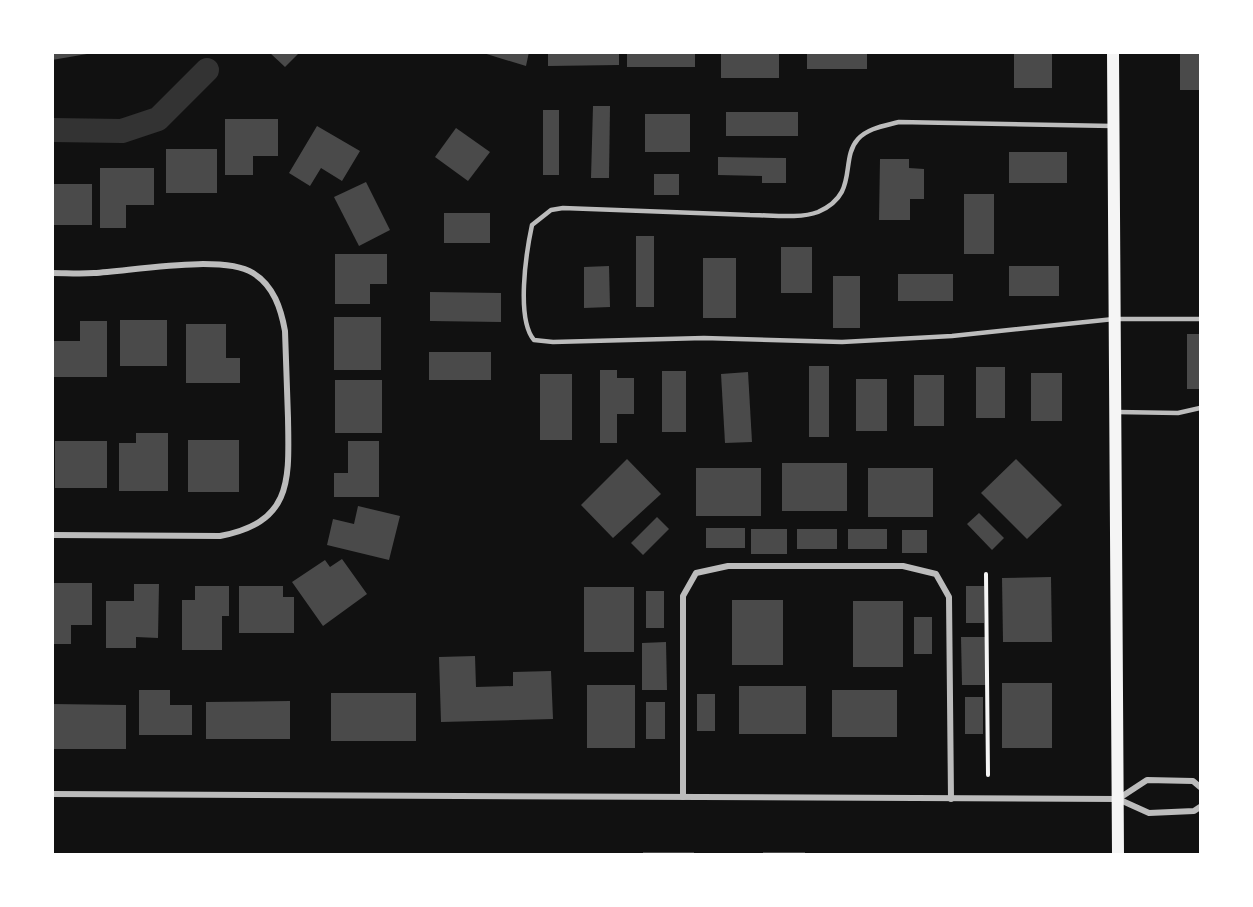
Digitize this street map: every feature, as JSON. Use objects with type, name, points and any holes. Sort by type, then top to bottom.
[{"type":"main road","points":[[1113,52],[1118,855]]},
{"type":"street","points":[[52,273],[92,273],[210,264],[235,266],[254,273],[272,291],[281,311],[285,331],[289,468],[283,495],[268,517],[246,531],[220,536],[52,535]]},
{"type":"street","points":[[683,797],[683,596],[696,573],[728,566],[903,566],[936,574],[949,597],[951,799]]},
{"type":"street","points":[[1118,799],[1147,780],[1193,781],[1200,787]]},
{"type":"street","points":[[52,794],[1118,799],[1149,813],[1194,811],[1200,807]]},
{"type":"lane","points":[[1113,126],[899,122],[872,129],[856,140],[848,180],[837,198],[818,212],[769,215],[562,208],[551,210],[532,225],[525,282],[526,331],[534,340],[553,342],[756,338],[842,342],[952,336],[1114,319],[1200,319]]},
{"type":"lane","points":[[1115,412],[1178,413],[1200,408]]},
{"type":"path","points":[[986,574],[988,775]]},
{"type":"building","points":[[52,52],[87,52],[87,54],[52,60]]},
{"type":"building","points":[[269,52],[300,52],[285,67]]},
{"type":"building","points":[[480,52],[529,52],[526,66]]},
{"type":"building","points":[[548,52],[619,52],[619,65],[548,66]]},
{"type":"building","points":[[627,52],[695,52],[695,67],[627,67]]},
{"type":"building","points":[[721,52],[779,52],[779,78],[721,78]]},
{"type":"building","points":[[807,52],[867,52],[867,69],[807,69]]},
{"type":"building","points":[[1014,52],[1052,52],[1052,88],[1014,88]]},
{"type":"building","points":[[1180,52],[1200,52],[1200,90],[1180,90]]},
{"type":"building","points":[[593,106],[610,106],[609,178],[591,178]]},
{"type":"building","points":[[543,110],[559,110],[559,175],[543,175]]},
{"type":"building","points":[[726,112],[798,112],[798,136],[726,136]]},
{"type":"building","points":[[645,114],[690,114],[690,152],[645,152]]},
{"type":"building","points":[[225,119],[278,119],[278,156],[253,156],[253,175],[225,175]]},
{"type":"building","points":[[317,126],[360,151],[342,181],[321,168],[310,186],[289,173]]},
{"type":"building","points":[[456,128],[490,152],[468,181],[435,157]]},
{"type":"building","points":[[166,149],[217,149],[217,193],[166,193]]},
{"type":"building","points":[[1009,152],[1067,152],[1067,183],[1009,183]]},
{"type":"building","points":[[718,157],[786,158],[786,183],[762,183],[762,176],[718,175]]},
{"type":"building","points":[[880,159],[909,159],[909,168],[924,169],[924,199],[910,199],[910,220],[879,220]]},
{"type":"building","points":[[100,168],[154,168],[154,205],[126,205],[126,228],[100,228]]},
{"type":"building","points":[[654,174],[679,174],[679,195],[654,195]]},
{"type":"building","points":[[366,182],[390,230],[359,246],[334,197]]},
{"type":"building","points":[[52,184],[92,184],[92,225],[52,225]]},
{"type":"building","points":[[964,194],[994,194],[994,254],[964,254]]},
{"type":"building","points":[[444,213],[490,213],[490,243],[444,243]]},
{"type":"building","points":[[636,236],[654,236],[654,307],[636,307]]},
{"type":"building","points":[[781,247],[812,247],[812,293],[781,293]]},
{"type":"building","points":[[335,254],[387,254],[387,284],[370,284],[370,304],[335,304]]},
{"type":"building","points":[[703,258],[736,258],[736,318],[703,318]]},
{"type":"building","points":[[609,266],[610,307],[584,308],[584,267]]},
{"type":"building","points":[[1009,266],[1059,266],[1059,296],[1009,296]]},
{"type":"building","points":[[898,274],[953,274],[953,301],[898,301]]},
{"type":"building","points":[[833,276],[860,276],[860,328],[833,328]]},
{"type":"building","points":[[430,292],[501,293],[501,322],[430,321]]},
{"type":"building","points":[[334,317],[381,317],[381,370],[334,370]]},
{"type":"building","points":[[120,320],[167,320],[167,366],[120,366]]},
{"type":"building","points":[[80,321],[107,321],[107,377],[54,377],[54,341],[80,341]]},
{"type":"building","points":[[186,324],[226,324],[226,358],[240,358],[240,383],[186,383]]},
{"type":"building","points":[[1187,334],[1200,334],[1200,389],[1187,389]]},
{"type":"building","points":[[429,352],[491,352],[491,380],[429,380]]},
{"type":"building","points":[[809,366],[829,366],[829,437],[809,437]]},
{"type":"building","points":[[976,367],[1005,367],[1005,418],[976,418]]},
{"type":"building","points":[[600,370],[617,370],[617,378],[634,378],[634,414],[617,414],[617,443],[600,443]]},
{"type":"building","points":[[662,371],[686,371],[686,432],[662,432]]},
{"type":"building","points":[[748,372],[752,442],[725,443],[721,374]]},
{"type":"building","points":[[1031,373],[1062,373],[1062,421],[1031,421]]},
{"type":"building","points":[[540,374],[572,374],[572,440],[540,440]]},
{"type":"building","points":[[914,375],[944,375],[944,426],[914,426]]},
{"type":"building","points":[[856,379],[887,379],[887,431],[856,431]]},
{"type":"building","points":[[335,380],[382,380],[382,433],[335,433]]},
{"type":"building","points":[[136,433],[168,433],[168,491],[119,491],[119,443],[136,443]]},
{"type":"building","points":[[188,440],[239,440],[239,492],[188,492]]},
{"type":"building","points":[[55,441],[107,441],[107,488],[55,488]]},
{"type":"building","points":[[348,441],[379,441],[379,497],[334,497],[334,473],[348,473]]},
{"type":"building","points":[[627,459],[661,494],[613,538],[581,505]]},
{"type":"building","points":[[1016,459],[1062,505],[1027,539],[981,493]]},
{"type":"building","points":[[782,463],[847,463],[847,511],[782,511]]},
{"type":"building","points":[[696,468],[761,468],[761,516],[696,516]]},
{"type":"building","points":[[868,468],[933,468],[933,517],[868,517]]},
{"type":"building","points":[[358,506],[400,516],[389,560],[327,545],[333,519],[354,524]]},
{"type":"building","points":[[979,513],[1004,538],[992,550],[967,524]]},
{"type":"building","points":[[657,517],[669,529],[643,555],[631,543]]},
{"type":"building","points":[[706,528],[745,528],[745,548],[706,548]]},
{"type":"building","points":[[751,529],[787,529],[787,554],[751,554]]},
{"type":"building","points":[[797,529],[837,529],[837,549],[797,549]]},
{"type":"building","points":[[848,529],[887,529],[887,549],[848,549]]},
{"type":"building","points":[[902,530],[927,530],[927,553],[902,553]]},
{"type":"building","points":[[342,559],[367,594],[323,626],[292,582],[325,560],[330,567]]},
{"type":"building","points":[[1051,577],[1052,642],[1003,642],[1002,578]]},
{"type":"building","points":[[52,583],[92,583],[92,625],[71,625],[71,644],[52,644]]},
{"type":"building","points":[[134,584],[159,584],[158,638],[136,637],[136,648],[106,648],[106,601],[134,601]]},
{"type":"building","points":[[195,586],[229,586],[229,616],[222,616],[222,650],[182,650],[182,600],[195,600]]},
{"type":"building","points":[[239,586],[283,586],[283,597],[294,597],[294,633],[239,633]]},
{"type":"building","points":[[966,586],[984,586],[984,623],[966,623]]},
{"type":"building","points":[[584,587],[634,587],[634,652],[584,652]]},
{"type":"building","points":[[646,591],[664,591],[664,628],[646,628]]},
{"type":"building","points":[[732,600],[783,600],[783,665],[732,665]]},
{"type":"building","points":[[853,601],[903,601],[903,667],[853,667]]},
{"type":"building","points":[[914,617],[932,617],[932,654],[914,654]]},
{"type":"building","points":[[961,637],[986,637],[986,685],[962,685]]},
{"type":"building","points":[[666,642],[667,690],[642,690],[642,643]]},
{"type":"building","points":[[475,656],[476,687],[513,686],[513,672],[551,671],[553,719],[441,722],[439,657]]},
{"type":"building","points":[[1002,683],[1052,683],[1052,748],[1002,748]]},
{"type":"building","points":[[587,685],[635,685],[635,748],[587,748]]},
{"type":"building","points":[[739,686],[806,686],[806,734],[739,734]]},
{"type":"building","points":[[139,690],[170,690],[170,705],[192,705],[192,735],[139,735]]},
{"type":"building","points":[[832,690],[897,690],[897,737],[832,737]]},
{"type":"building","points":[[331,693],[416,693],[416,741],[331,741]]},
{"type":"building","points":[[697,694],[715,694],[715,731],[697,731]]},
{"type":"building","points":[[965,697],[983,697],[983,734],[965,734]]},
{"type":"building","points":[[290,701],[290,739],[206,739],[206,702]]},
{"type":"building","points":[[646,702],[665,702],[665,739],[646,739]]},
{"type":"building","points":[[52,704],[126,705],[126,749],[52,749]]},
{"type":"building","points":[[643,852],[694,852],[694,854],[643,854]]},
{"type":"building","points":[[763,852],[805,852],[805,854],[763,854]]},
{"type":"waterway","points":[[52,130],[122,131],[158,119],[207,70]]}]
